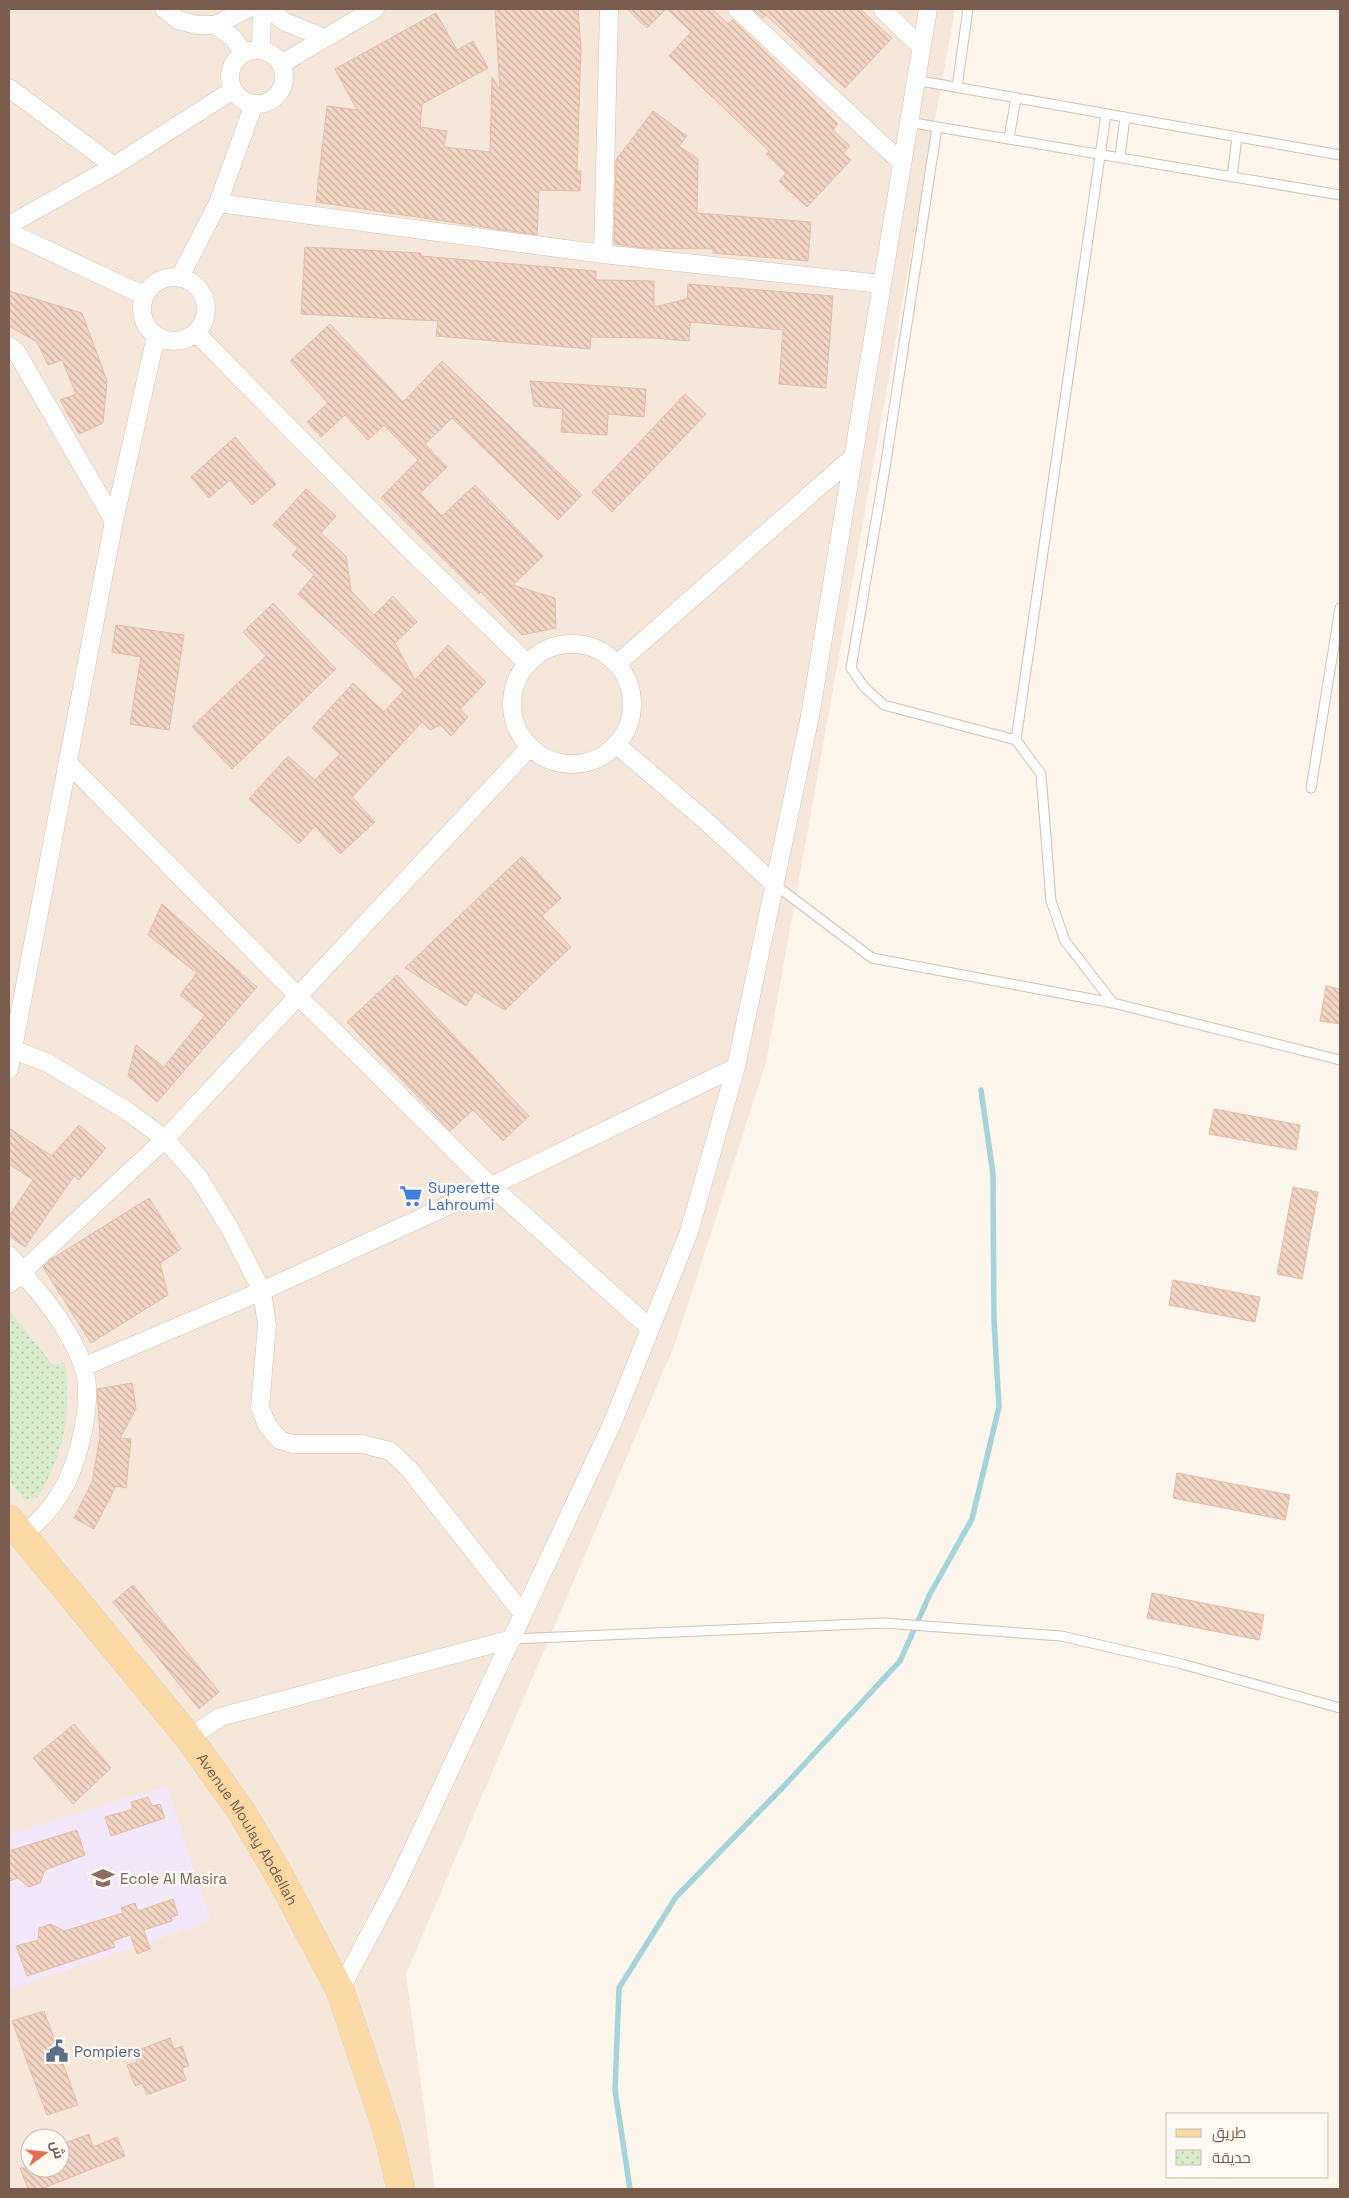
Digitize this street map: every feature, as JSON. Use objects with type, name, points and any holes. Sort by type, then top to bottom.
[{"type":"main road","name":"Avenue Moulay Abdellah","points":[[15,1527],[189,1738],[241,1811],[280,1874],[340,1990],[387,2130],[402,2189]]},
{"type":"street","points":[[164,9],[178,20],[197,25],[216,25],[247,9]]},
{"type":"street","points":[[216,25],[252,51],[269,52],[281,64],[284,80],[277,96],[270,101],[254,104],[238,97],[233,90],[230,73],[232,65],[252,51],[262,9]]},
{"type":"street","points":[[269,9],[285,22],[325,38]]},
{"type":"street","points":[[281,64],[375,9]]},
{"type":"street","points":[[603,254],[609,9]]},
{"type":"street","points":[[737,9],[901,162]]},
{"type":"street","points":[[882,9],[921,47]]},
{"type":"street","points":[[340,1990],[398,1881],[612,1424],[689,1232],[736,1067],[810,716],[914,80],[928,9]]},
{"type":"street","points":[[9,88],[114,166]]},
{"type":"street","points":[[9,225],[114,166],[233,90]]},
{"type":"street","points":[[180,277],[218,203],[254,104]]},
{"type":"street","points":[[218,203],[603,254],[881,284]]},
{"type":"street","points":[[9,232],[144,296]]},
{"type":"street","points":[[169,277],[180,277],[190,280],[204,295],[207,305],[203,325],[187,339],[176,342],[156,336],[148,328],[143,318],[142,307],[144,296],[150,287],[159,280],[169,277]]},
{"type":"street","points":[[196,333],[406,546],[528,664]]},
{"type":"street","points":[[9,1069],[11,1049],[69,764],[114,521],[156,336]]},
{"type":"street","points":[[9,346],[16,351],[114,521]]},
{"type":"street","points":[[617,664],[853,457]]},
{"type":"street","points":[[572,644],[597,649],[617,664],[630,686],[632,698],[630,723],[617,745],[605,755],[590,762],[574,765],[551,760],[530,747],[516,725],[512,700],[517,681],[528,664],[548,649],[572,644]]},
{"type":"street","points":[[617,745],[707,822],[774,884]]},
{"type":"street","points":[[9,1284],[165,1139],[530,747]]},
{"type":"street","points":[[69,764],[298,996],[492,1186],[650,1328]]},
{"type":"street","points":[[11,1049],[56,1067],[127,1111],[165,1139],[199,1178],[229,1227],[262,1291],[267,1325],[260,1407],[267,1425],[280,1440],[292,1444],[362,1444],[390,1451],[409,1469],[523,1614]]},
{"type":"street","points":[[83,1367],[262,1291],[492,1186],[736,1067]]},
{"type":"street","points":[[9,1255],[49,1305],[75,1347],[83,1367],[86,1398],[84,1424],[78,1452],[71,1473],[59,1496],[45,1515],[15,1527]]},
{"type":"street","points":[[189,1738],[220,1718],[512,1639]]},
{"type":"lane","points":[[956,87],[968,9]]},
{"type":"lane","points":[[914,80],[1340,155]]},
{"type":"lane","points":[[1009,138],[1016,98]]},
{"type":"lane","points":[[1016,740],[1106,114]]},
{"type":"lane","points":[[1120,157],[1124,117]]},
{"type":"lane","points":[[907,122],[1340,195]]},
{"type":"lane","points":[[937,126],[885,468],[851,668],[864,687],[884,705],[1016,740],[1041,774],[1051,901],[1065,941],[1113,1003]]},
{"type":"lane","points":[[1232,177],[1237,137]]},
{"type":"lane","points":[[1311,788],[1340,608]]},
{"type":"lane","points":[[774,884],[872,958],[1113,1003],[1340,1060]]},
{"type":"lane","points":[[512,1639],[884,1623],[1061,1636],[1182,1664],[1340,1708]]},
{"type":"shaded area","points":[[9,9],[955,9],[766,1063],[675,1344],[406,1974],[435,2189],[9,2189]]},
{"type":"shaded area","name":"Ecole Al Masira","points":[[167,1786],[211,1921],[9,1990],[9,1834]]},
{"type":"green space","points":[[11,1312],[52,1364],[65,1363],[67,1382],[66,1417],[60,1448],[38,1497],[25,1500],[9,1480],[9,1314]]},
{"type":"building","points":[[495,9],[578,9],[581,48],[577,171],[581,171],[580,191],[539,190],[537,235],[316,202],[327,106],[357,110],[335,69],[436,13],[457,50],[473,41],[488,68],[422,104],[420,127],[447,131],[444,147],[490,152],[492,77],[500,90]]},
{"type":"building","points":[[627,9],[666,9],[647,28]]},
{"type":"building","points":[[667,9],[712,9],[728,24],[733,20],[838,124],[833,130],[850,146],[843,153],[851,160],[807,207],[779,181],[786,173],[766,154],[769,151],[669,56],[691,32]]},
{"type":"building","points":[[752,9],[860,9],[892,38],[845,88],[766,15],[763,18]]},
{"type":"building","points":[[653,111],[687,136],[679,146],[698,159],[697,213],[811,222],[808,261],[713,253],[713,249],[643,248],[614,244],[616,160]]},
{"type":"building","points":[[305,247],[421,253],[421,256],[596,271],[596,280],[654,281],[654,307],[687,299],[688,284],[833,296],[826,388],[779,384],[783,330],[690,322],[689,341],[653,338],[591,337],[590,349],[436,336],[438,321],[301,314]]},
{"type":"building","points":[[9,291],[82,313],[107,381],[103,423],[79,434],[60,400],[76,394],[62,360],[48,365],[37,342],[9,326]]},
{"type":"building","points":[[330,324],[403,402],[442,361],[582,495],[558,520],[452,418],[425,444],[447,467],[420,493],[442,516],[475,485],[543,556],[513,585],[555,598],[556,628],[522,635],[481,592],[479,594],[381,498],[418,460],[384,425],[368,440],[345,415],[321,437],[307,422],[328,403],[290,361]]},
{"type":"building","points":[[530,381],[646,389],[644,417],[608,414],[607,435],[561,432],[563,409],[534,406]]},
{"type":"building","points":[[685,394],[706,414],[612,512],[592,492]]},
{"type":"building","points":[[235,437],[276,484],[252,505],[230,480],[209,498],[191,477]]},
{"type":"building","points":[[306,489],[336,516],[321,533],[346,556],[351,591],[374,615],[393,596],[417,622],[395,643],[415,680],[448,645],[486,682],[460,709],[468,717],[451,736],[440,725],[430,730],[422,722],[352,797],[375,822],[340,854],[315,826],[299,844],[249,799],[288,756],[315,780],[340,754],[312,728],[353,683],[384,712],[404,690],[298,594],[314,575],[292,555],[298,548],[273,525]]},
{"type":"building","points":[[273,603],[336,669],[232,769],[192,727],[266,656],[243,632]]},
{"type":"building","points":[[116,625],[184,635],[169,730],[130,724],[141,657],[112,652]]},
{"type":"building","points":[[522,856],[561,898],[542,916],[571,947],[505,1010],[475,992],[466,1006],[405,968]]},
{"type":"building","points":[[162,904],[257,987],[157,1102],[128,1076],[136,1045],[164,1067],[205,1015],[180,995],[197,973],[148,935]]},
{"type":"building","points":[[397,975],[529,1116],[503,1141],[473,1110],[450,1131],[347,1022]]},
{"type":"building","points":[[1326,986],[1340,989],[1340,1024],[1320,1021]]},
{"type":"building","points":[[1214,1109],[1300,1125],[1296,1150],[1209,1134]]},
{"type":"building","points":[[79,1125],[106,1148],[79,1180],[74,1176],[25,1247],[9,1236],[9,1216],[33,1180],[9,1164],[9,1128],[52,1156]]},
{"type":"building","points":[[1293,1187],[1318,1192],[1302,1279],[1277,1274]]},
{"type":"building","points":[[149,1198],[181,1249],[160,1263],[168,1295],[91,1343],[43,1267],[50,1260]]},
{"type":"building","points":[[1173,1280],[1260,1297],[1255,1322],[1169,1305]]},
{"type":"building","points":[[132,1383],[136,1409],[120,1438],[131,1439],[126,1488],[116,1486],[94,1529],[74,1518],[92,1482],[100,1437],[97,1389]]},
{"type":"building","points":[[1177,1473],[1290,1495],[1285,1520],[1173,1498]]},
{"type":"building","points":[[133,1585],[219,1692],[199,1709],[113,1602]]},
{"type":"building","points":[[1152,1593],[1264,1615],[1259,1640],[1147,1618]]},
{"type":"building","points":[[74,1724],[111,1768],[73,1804],[33,1758]]},
{"type":"building","points":[[148,1797],[152,1806],[160,1804],[165,1818],[111,1836],[105,1817],[133,1809],[131,1802]]},
{"type":"building","points":[[77,1830],[85,1855],[45,1870],[40,1883],[29,1887],[18,1878],[9,1881],[9,1851]]},
{"type":"building","points":[[173,1899],[178,1915],[171,1917],[172,1921],[144,1930],[150,1949],[137,1954],[130,1935],[113,1941],[115,1947],[27,1976],[16,1946],[38,1940],[39,1928],[51,1924],[64,1931],[123,1913],[121,1908],[135,1903],[138,1911]]},
{"type":"building","points":[[44,2011],[78,2105],[47,2115],[12,2021]]},
{"type":"building","points":[[170,2038],[174,2049],[182,2046],[189,2066],[182,2068],[186,2080],[147,2095],[142,2083],[135,2086],[127,2065],[137,2062],[133,2052]]},
{"type":"building","points":[[89,2134],[93,2147],[117,2137],[125,2156],[70,2178],[70,2141]]},
{"type":"building","points":[[24,2178],[69,2178],[41,2189],[28,2189]]},
{"type":"waterway","points":[[630,2189],[615,2090],[619,1988],[676,1897],[784,1786],[900,1661],[930,1594],[972,1519],[999,1407],[994,1320],[993,1174],[981,1090]]},
{"type":"place","name":"Superette Lahroumi","points":[[411,1196]]},
{"type":"place","name":"Ecole Al Masira","points":[[103,1878]]},
{"type":"place","name":"Pompiers","points":[[57,2051]]}]
